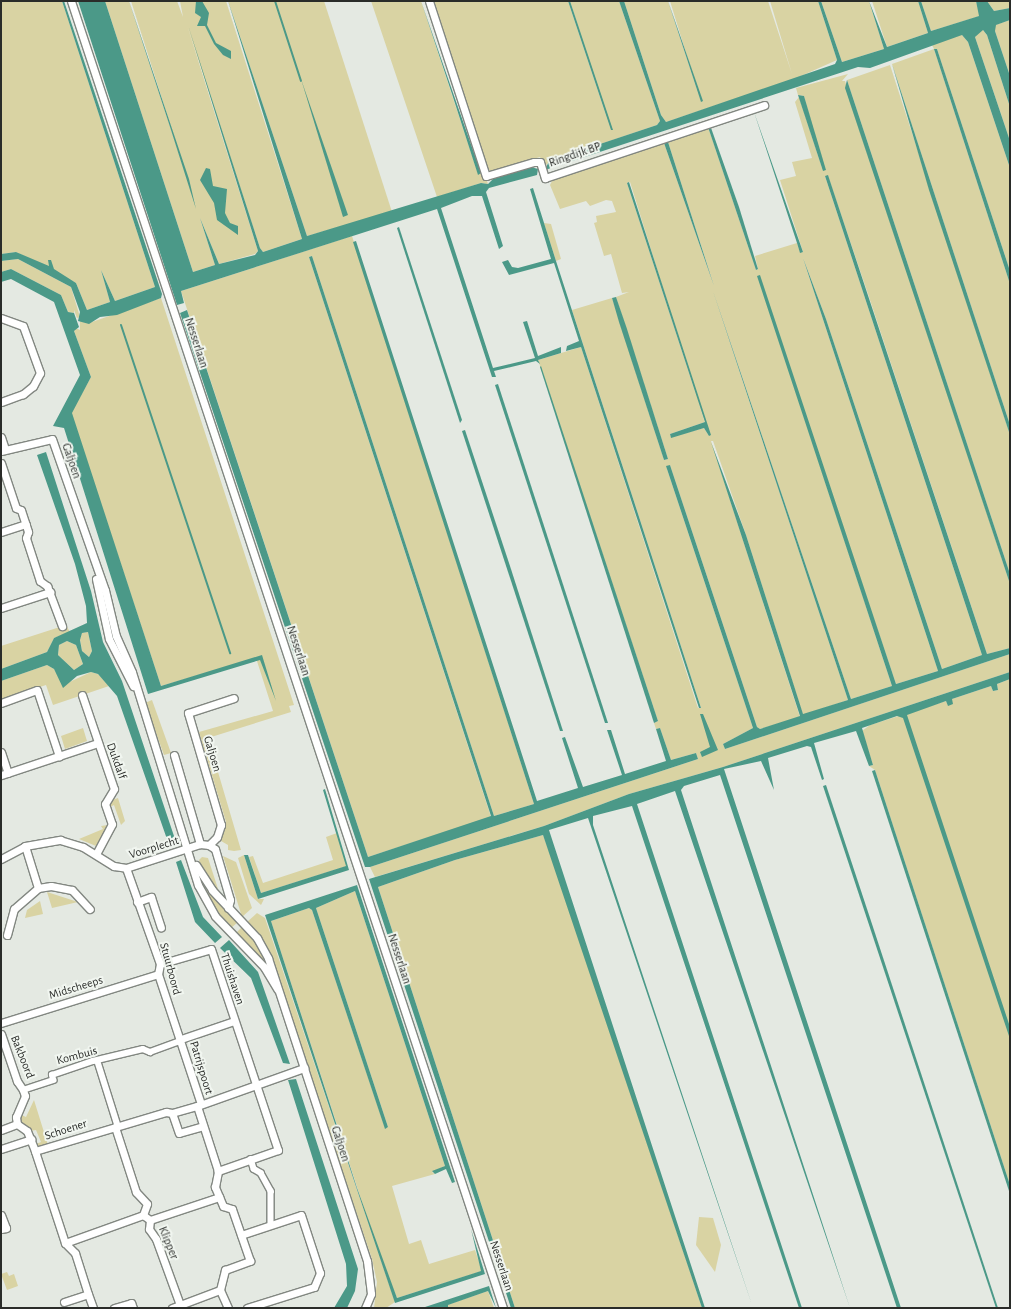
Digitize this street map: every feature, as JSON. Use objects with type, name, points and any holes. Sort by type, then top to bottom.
[{"type":"street","name":"Nesserlaan","points":[[71,1],[503,1308]]},
{"type":"street","name":"Ringdijk BP","points":[[428,1],[486,176],[534,162],[540,162],[545,178],[764,105]]},
{"type":"street","points":[[1,318],[23,326],[40,373],[28,390],[1,402]]},
{"type":"street","points":[[1,437],[3,450]]},
{"type":"street","name":"Galjoen","points":[[3,450],[52,439],[92,558],[109,639],[140,702],[206,902],[264,967],[277,989]]},
{"type":"street","points":[[1,463],[16,508],[22,510],[28,532],[26,538],[40,581],[50,592],[62,626]]},
{"type":"street","points":[[1,532],[26,524]]},
{"type":"street","points":[[1,608],[50,592]]},
{"type":"street","points":[[1,703],[37,690],[59,756]]},
{"type":"street","name":"Dukdalf","points":[[82,695],[114,789],[105,804],[112,824],[96,854]]},
{"type":"street","name":"Galjoen","points":[[209,845],[217,837],[221,826],[188,713],[234,698]]},
{"type":"street","points":[[1,752],[4,774],[98,743]]},
{"type":"street","points":[[174,756],[200,844]]},
{"type":"street","name":"Voorplecht","points":[[1,859],[26,846],[60,840],[96,854],[114,866],[126,868],[188,849]]},
{"type":"street","points":[[188,849],[200,844],[209,845],[215,849],[230,900],[228,908]]},
{"type":"street","points":[[26,846],[38,888]]},
{"type":"street","name":"Galjoen","points":[[188,849],[200,874],[228,908],[257,938],[277,989],[367,1261],[371,1294],[365,1308]]},
{"type":"street","name":"Voorplecht","points":[[126,868],[138,903]]},
{"type":"street","points":[[7,935],[14,909],[38,888],[51,886],[72,890],[90,908]]},
{"type":"street","name":"Stuurboord","points":[[161,927],[151,897],[138,903],[160,964],[158,974],[181,1040]]},
{"type":"street","name":"Thuishaven","points":[[160,964],[211,949],[255,1085],[278,1150],[250,1159]]},
{"type":"street","name":"Midscheeps","points":[[1,1023],[158,974]]},
{"type":"street","name":"Thuishaven","points":[[181,1040],[234,1021]]},
{"type":"street","name":"Bakboord","points":[[1,1034],[17,1081],[24,1090],[24,1096],[16,1117],[17,1124]]},
{"type":"street","name":"Kombuis","points":[[24,1090],[53,1080],[52,1075],[143,1048],[150,1052],[181,1040]]},
{"type":"street","name":"Patrijspoort","points":[[181,1040],[199,1105]]},
{"type":"street","points":[[65,1243],[143,1215],[147,1204],[136,1192],[98,1062]]},
{"type":"street","points":[[228,1308],[220,1290],[225,1270],[250,1261],[232,1209],[223,1206],[215,1187],[218,1170],[203,1126],[199,1105],[304,1068]]},
{"type":"street","name":"Schoener","points":[[93,1308],[75,1253],[65,1243],[36,1151],[116,1126],[199,1105]]},
{"type":"street","points":[[172,1113],[179,1133],[203,1126]]},
{"type":"street","points":[[1,1130],[17,1124],[27,1131],[36,1151]]},
{"type":"street","points":[[1,1149],[31,1139]]},
{"type":"street","points":[[218,1170],[250,1159],[254,1169],[261,1173],[271,1191],[271,1224]]},
{"type":"street","points":[[150,1220],[219,1197]]},
{"type":"street","points":[[1,1215],[6,1228],[1,1229]]},
{"type":"street","name":"Klipper","points":[[143,1215],[150,1220],[149,1229],[156,1239],[180,1306]]},
{"type":"street","points":[[241,1235],[301,1215],[320,1273],[314,1287],[247,1308]]},
{"type":"street","points":[[172,1308],[191,1305],[220,1290]]},
{"type":"street","points":[[64,1302],[88,1294]]},
{"type":"street","points":[[114,1308],[131,1303],[133,1308]]},
{"type":"shaded area","points":[[1,1],[62,1],[155,287],[115,301],[101,270],[110,302],[87,310],[76,283],[16,252],[1,254]]},
{"type":"shaded area","points":[[62,1],[64,1],[162,294],[161,298],[117,315],[100,317],[89,324],[78,321],[80,312],[71,287],[18,259],[1,261],[1,254],[16,252],[49,266],[48,260],[51,260],[54,269],[76,283],[87,310],[110,302],[101,270],[115,301],[155,287]]},
{"type":"shaded area","points":[[78,1],[105,1],[193,272],[215,265],[200,218],[219,264],[255,255],[258,251],[188,25],[260,248],[263,252],[302,239],[228,1],[307,236],[481,183],[488,184],[493,179],[531,167],[538,169],[537,175],[489,188],[486,192],[503,246],[499,249],[482,196],[472,196],[441,208],[493,368],[535,358],[523,322],[527,321],[538,356],[561,347],[561,353],[538,360],[540,364],[536,361],[494,371],[496,377],[492,377],[437,209],[181,291],[184,303],[177,305]]},
{"type":"shaded area","points":[[105,1],[129,1],[197,209],[131,1],[177,1],[183,17],[180,1],[226,1],[302,239],[263,252],[260,248],[187,25],[258,251],[255,254],[219,264],[200,218],[215,265],[193,272]]},
{"type":"shaded area","points":[[129,1],[189,179],[196,209],[171,130]]},
{"type":"shaded area","points":[[196,1],[202,1],[209,13],[207,25],[216,43],[231,51],[231,59],[223,55],[214,44],[205,26],[197,26],[201,17],[195,13]]},
{"type":"shaded area","points":[[228,1],[324,1],[392,212],[307,236]]},
{"type":"shaded area","points":[[371,1],[421,1],[478,174],[484,173],[488,184],[481,183],[437,197]]},
{"type":"shaded area","points":[[421,1],[481,173],[478,175],[452,94]]},
{"type":"shaded area","points":[[434,1],[568,1],[611,130],[570,1],[619,1],[660,121],[657,125],[550,161],[544,167],[540,157],[491,171],[488,169]]},
{"type":"shaded area","points":[[568,1],[570,1],[613,130],[611,130]]},
{"type":"shaded area","points":[[619,1],[624,1],[661,115],[666,122],[835,64],[837,60],[818,1],[821,1],[842,62],[884,49],[869,1],[887,47],[928,33],[918,1],[921,1],[931,31],[979,16],[976,1],[987,1],[994,11],[1010,8],[1010,20],[996,25],[995,31],[1010,76],[1010,107],[987,35],[983,30],[975,37],[1010,141],[1010,168],[968,42],[962,35],[870,68],[858,67],[545,170],[549,161],[657,125],[660,121]]},
{"type":"shaded area","points":[[624,1],[668,1],[701,102],[670,1],[768,1],[792,74],[770,1],[818,1],[837,60],[792,80],[666,122],[661,115]]},
{"type":"shaded area","points":[[668,1],[703,101],[701,102]]},
{"type":"shaded area","points":[[821,1],[869,1],[884,49],[842,62]]},
{"type":"shaded area","points":[[872,1],[918,1],[928,33],[887,47]]},
{"type":"shaded area","points":[[921,1],[976,1],[980,16],[931,31]]},
{"type":"shaded area","points":[[987,1],[1010,1],[1010,8],[994,11]]},
{"type":"shaded area","points":[[1010,20],[1010,76],[995,31],[995,25]]},
{"type":"shaded area","points":[[979,30],[983,30],[987,35],[1010,107],[1010,141],[975,37]]},
{"type":"shaded area","points":[[959,35],[962,35],[968,42],[1010,168],[1010,271],[937,49],[934,49],[932,45]]},
{"type":"shaded area","points":[[934,49],[1010,284],[1010,425],[892,64]]},
{"type":"shaded area","points":[[934,49],[937,49],[1010,271],[1010,284]]},
{"type":"shaded area","points":[[892,64],[1010,425],[1010,435],[929,190]]},
{"type":"shaded area","points":[[890,65],[1010,435],[1010,574],[847,80]]},
{"type":"shaded area","points":[[848,74],[842,81],[845,81],[1010,584],[1010,648],[987,654],[868,294],[828,176],[825,176],[982,655],[942,669],[826,319],[803,258],[938,671],[896,684],[758,276],[892,686],[851,699],[713,291],[848,700],[803,715],[746,535],[713,441],[711,441],[800,717],[760,729],[757,727],[670,465],[667,469],[753,728],[723,744],[725,749],[1010,654],[1010,672],[723,767],[629,794],[544,826],[375,877],[370,867],[698,759],[696,753],[671,760],[660,728],[656,729],[654,723],[658,721],[538,360],[581,347],[698,708],[701,708],[572,310],[612,298],[664,460],[668,459],[616,297],[629,292],[622,293],[611,254],[604,256],[594,223],[597,222],[596,216],[616,212],[612,201],[606,200],[590,206],[586,201],[560,209],[550,185],[554,177],[708,127],[756,270],[758,269],[755,256],[797,243],[800,252],[803,252],[780,180],[796,176],[792,162],[812,158],[795,102],[799,97],[823,171],[804,96],[798,95],[796,88]],"holes":[[[668,142],[714,286],[664,143]],[[630,182],[697,399],[627,183]],[[705,422],[709,436],[704,428],[671,437],[670,434]]]},
{"type":"shaded area","points":[[301,79],[348,215],[343,217]]},
{"type":"shaded area","points":[[847,80],[1010,574],[1010,584],[845,88]]},
{"type":"shaded area","points":[[798,95],[804,96],[826,170],[823,171]]},
{"type":"shaded area","points":[[754,112],[803,252],[800,253]]},
{"type":"shaded area","points":[[710,125],[739,207],[758,269],[756,270],[708,127]]},
{"type":"shaded area","points":[[668,142],[697,233],[714,286],[664,143]]},
{"type":"shaded area","points":[[206,168],[210,169],[213,186],[227,189],[225,213],[230,223],[238,226],[238,235],[217,220],[214,203],[200,180]]},
{"type":"shaded area","points":[[828,175],[987,654],[1010,648],[1010,654],[725,749],[723,744],[753,728],[666,466],[670,465],[757,727],[760,729],[800,716],[711,442],[746,535],[803,714],[848,700],[713,291],[851,699],[892,686],[757,276],[760,275],[896,684],[938,671],[803,258],[826,319],[942,669],[982,655],[825,176]]},
{"type":"shaded area","points":[[629,182],[711,435],[709,436],[704,428],[671,438],[670,434],[705,422],[627,183]]},
{"type":"shaded area","points":[[533,188],[701,708],[699,708],[581,347],[566,351],[567,346],[579,341],[554,263],[509,275],[502,262],[508,260],[512,267],[518,268],[551,259],[530,189]]},
{"type":"shaded area","points":[[544,223],[551,224],[561,259],[556,261]]},
{"type":"shaded area","points":[[399,227],[462,420],[460,423],[397,228]]},
{"type":"shaded area","points":[[352,236],[534,804],[494,816],[312,256],[309,257],[491,817],[368,857],[181,291]]},
{"type":"shaded area","points":[[356,241],[537,801],[578,788],[562,738],[565,737],[583,787],[622,775],[607,730],[611,730],[625,774],[666,761],[656,729],[660,728],[671,760],[696,753],[698,759],[370,867],[365,867],[180,313],[187,310],[368,857],[491,816],[309,257],[312,256],[494,816],[534,804],[353,242]]},
{"type":"shaded area","points":[[18,259],[71,287],[80,317],[77,318],[74,310],[74,313],[68,312],[61,295],[11,269],[1,272],[1,261]]},
{"type":"shaded area","points":[[11,269],[61,295],[68,312],[74,313],[79,327],[74,331],[91,377],[72,413],[161,686],[262,655],[276,701],[260,660],[148,694],[64,428],[53,426],[80,375],[54,302],[11,279],[1,282],[1,272]]},
{"type":"shaded area","points":[[616,297],[668,459],[664,460],[619,322],[612,298]]},
{"type":"shaded area","points":[[161,298],[294,705],[289,706],[291,712],[208,738],[241,850],[234,851],[228,850],[228,845],[221,841],[226,822],[199,732],[273,711],[256,658],[161,686],[71,413],[91,377],[74,331],[76,328],[80,330],[80,321],[89,323]]},
{"type":"shaded area","points":[[541,366],[658,721],[654,723],[540,367]]},
{"type":"shaded area","points":[[498,384],[608,723],[605,723],[495,385]]},
{"type":"shaded area","points":[[465,430],[563,731],[560,731],[462,431]]},
{"type":"shaded area","points":[[46,452],[91,591],[103,642],[122,681],[175,839],[168,842],[117,696],[98,674],[91,672],[77,676],[63,688],[54,669],[47,665],[1,681],[1,669],[47,652],[54,638],[87,623],[86,606],[75,564],[37,455]],"holes":[[[88,632],[92,651],[89,657],[82,651],[80,640],[82,633]],[[67,641],[76,645],[83,664],[74,670],[58,655],[59,645]]]},
{"type":"shaded area","points":[[66,625],[70,632],[54,638],[47,652],[1,669],[1,646]]},
{"type":"shaded area","points":[[88,632],[92,651],[89,657],[82,651],[80,639],[82,633]]},
{"type":"shaded area","points":[[67,641],[76,645],[83,664],[74,670],[58,655],[59,645]]},
{"type":"shaded area","points":[[47,665],[54,669],[63,685],[91,672],[98,674],[109,686],[53,705],[46,685],[1,700],[1,681]]},
{"type":"shaded area","points":[[1010,672],[1010,679],[997,684],[998,690],[993,691],[991,686],[952,699],[953,704],[948,706],[946,701],[907,715],[1010,1027],[1010,1039],[903,718],[897,716],[862,728],[873,765],[869,766],[856,731],[814,743],[824,779],[822,780],[811,747],[807,746],[768,758],[774,790],[761,761],[724,769],[901,1308],[897,1308],[720,775],[684,786],[681,790],[850,1308],[675,791],[637,804],[802,1308],[799,1308],[632,806],[593,816],[593,825],[753,1308],[588,818],[549,830],[705,1308],[702,1308],[543,835],[455,860],[378,887],[515,1308],[511,1308],[369,879],[544,826],[629,794],[723,767]]},
{"type":"shaded area","points":[[1010,679],[1010,1185],[875,770],[869,766],[873,765],[862,731],[870,725],[946,701],[948,705],[952,699],[991,686],[993,691],[998,690],[997,684]]},
{"type":"shaded area","points":[[152,700],[171,753],[164,755],[145,703]]},
{"type":"shaded area","points":[[700,714],[703,714],[718,750],[702,757],[700,752],[710,747]]},
{"type":"shaded area","points":[[83,728],[87,741],[65,749],[61,736]]},
{"type":"shaded area","points":[[875,770],[1010,1185],[1010,1194],[872,771]]},
{"type":"shaded area","points":[[826,785],[998,1308],[996,1308],[823,786]]},
{"type":"shaded area","points":[[325,789],[349,870],[258,899],[244,855],[248,855],[261,893],[346,866],[323,790]]},
{"type":"shaded area","points":[[118,798],[125,821],[121,825],[114,805],[110,807],[112,800]]},
{"type":"shaded area","points":[[108,825],[96,846],[79,839],[103,829],[101,826]]},
{"type":"shaded area","points":[[337,833],[347,866],[261,893],[249,857],[253,856],[263,883],[333,860],[326,837]]},
{"type":"shaded area","points":[[543,835],[567,900],[702,1308],[515,1308],[378,887],[455,860]]},
{"type":"shaded area","points":[[244,855],[258,899],[264,899],[261,905],[249,894],[238,858]]},
{"type":"shaded area","points":[[223,856],[236,862],[252,908],[242,917]]},
{"type":"shaded area","points":[[202,857],[208,858],[219,892],[202,869],[199,860]]},
{"type":"shaded area","points":[[181,860],[203,917],[222,937],[215,943],[195,922],[176,862]]},
{"type":"shaded area","points":[[202,885],[238,922],[231,928],[213,909]]},
{"type":"shaded area","points":[[357,885],[455,1182],[452,1183],[446,1169],[435,1174],[432,1171],[445,1166],[355,891],[316,908],[388,1127],[385,1129],[312,910],[309,908],[271,921],[357,1188],[397,1298],[481,1271],[471,1229],[485,1274],[395,1303],[265,915]]},
{"type":"shaded area","points":[[355,891],[445,1166],[432,1172],[435,1174],[392,1186],[409,1244],[421,1240],[429,1264],[475,1250],[482,1271],[397,1298],[378,1252],[271,921],[309,908],[312,910],[385,1128],[388,1127],[316,908]]},
{"type":"shaded area","points":[[47,892],[78,902],[52,908]]},
{"type":"shaded area","points":[[40,901],[43,914],[25,918],[27,910]]},
{"type":"shaded area","points":[[257,913],[265,918],[395,1302],[386,1308],[374,1308],[377,1282],[372,1259],[270,955],[259,934],[247,922]]},
{"type":"shaded area","points":[[242,927],[255,940],[267,964],[236,933]]},
{"type":"shaded area","points":[[229,940],[258,972],[290,1064],[283,1063],[251,978],[220,948]]},
{"type":"shaded area","points":[[296,1079],[358,1269],[355,1291],[347,1308],[334,1308],[347,1286],[346,1264],[288,1080]]},
{"type":"shaded area","points":[[34,1100],[48,1145],[38,1149],[36,1144],[41,1142],[36,1130],[30,1131],[19,1124],[19,1114],[26,1117]]},
{"type":"shaded area","points":[[699,1217],[713,1218],[721,1245],[715,1272],[696,1245]]},
{"type":"shaded area","points":[[7,1272],[9,1276],[14,1274],[18,1286],[7,1290],[1,1274]]},
{"type":"shaded area","points":[[489,1286],[496,1308],[488,1291],[448,1305],[448,1308],[422,1308]]},
{"type":"shaded area","points":[[488,1291],[494,1308],[448,1308],[447,1305]]},
{"type":"waterway","points":[[275,1],[301,81]]},
{"type":"waterway","points":[[121,325],[230,653]]}]
